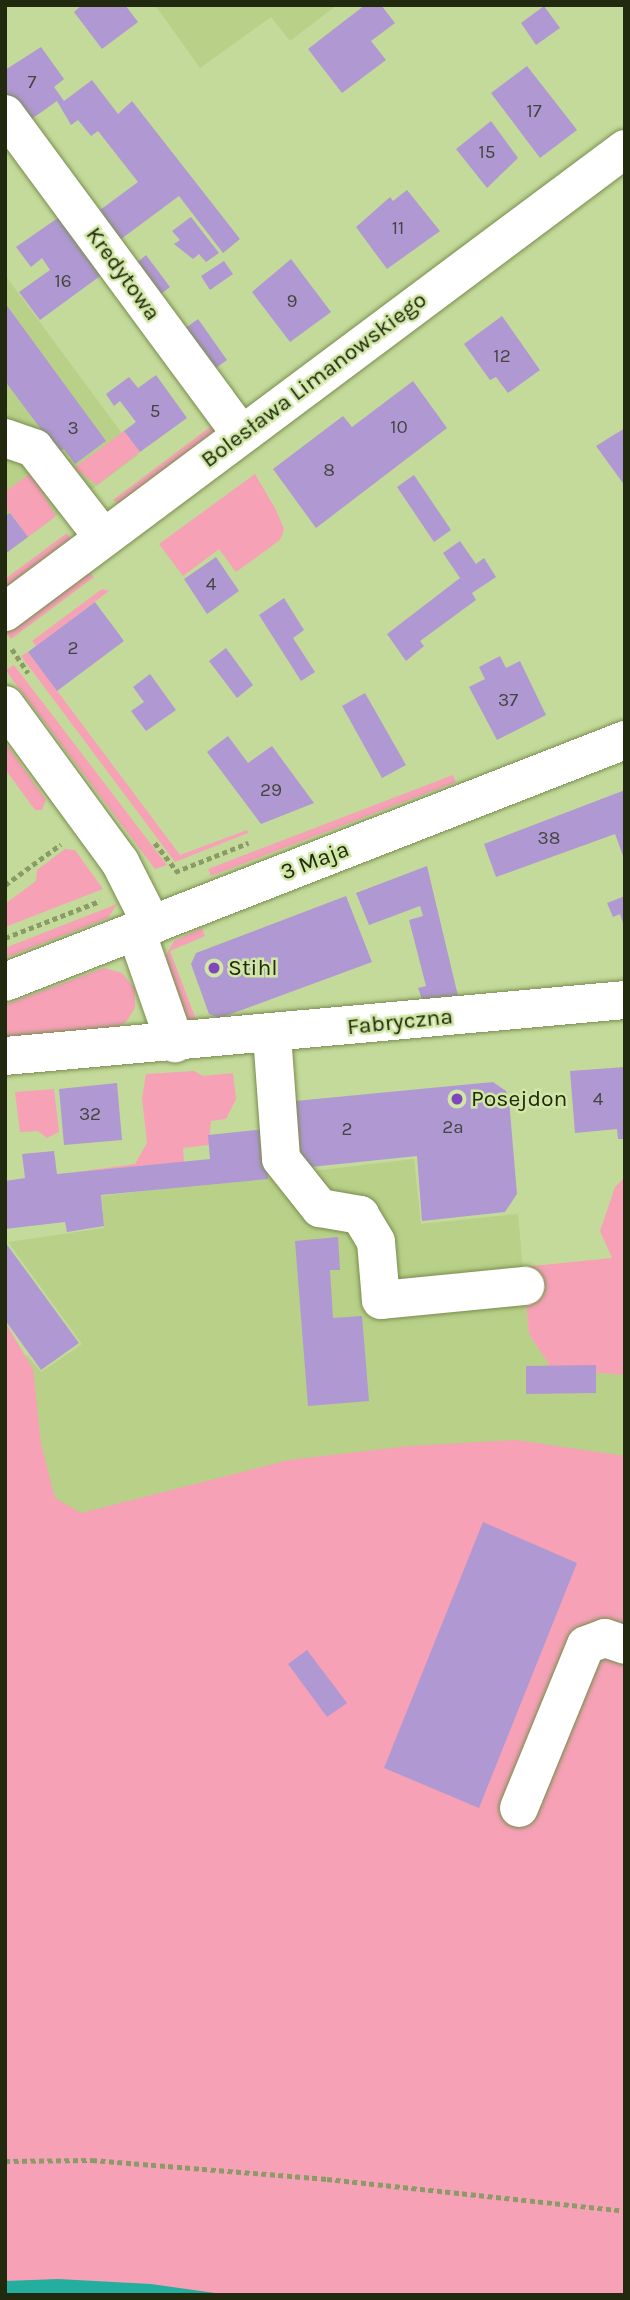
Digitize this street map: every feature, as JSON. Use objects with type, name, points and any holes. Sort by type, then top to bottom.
[{"type":"street","name":"Kredytowa","points":[[5,114],[241,434]]},
{"type":"street","name":"Bolesława Limanowskiego","points":[[10,628],[103,537],[625,149]]},
{"type":"street","points":[[5,438],[34,448],[103,537]]},
{"type":"street","points":[[5,705],[120,862],[144,928],[176,1043]]},
{"type":"street","name":"3 Maja","points":[[5,982],[625,740]]},
{"type":"street","name":"Fabryczna","points":[[5,1056],[272,1035],[625,1000]]},
{"type":"street","points":[[272,1035],[281,1159],[320,1208],[360,1215],[376,1241],[381,1300],[525,1286]]},
{"type":"street","points":[[519,1808],[586,1645],[605,1638],[625,1645]]},
{"type":"path","points":[[10,628],[14,654],[30,676]]},
{"type":"path","points":[[152,839],[177,871]]},
{"type":"path","points":[[5,885],[69,842]]},
{"type":"path","points":[[5,938],[102,900]]},
{"type":"path","points":[[5,2161],[92,2161],[314,2178],[625,2211]]},
{"type":"shaded area","points":[[155,5],[337,5],[290,41],[271,17],[200,68]]},
{"type":"shaded area","points":[[5,275],[138,455],[5,554]]},
{"type":"shaded area","points":[[214,424],[218,431],[121,506],[113,500]]},
{"type":"shaded area","points":[[124,431],[140,452],[97,485],[74,468]]},
{"type":"shaded area","points":[[31,473],[56,516],[28,537],[5,506],[5,492]]},
{"type":"shaded area","points":[[255,474],[284,529],[280,540],[236,572],[219,549],[183,576],[159,544]]},
{"type":"shaded area","points":[[67,533],[73,543],[5,595],[5,579]]},
{"type":"shaded area","points":[[88,570],[94,577],[11,639],[7,634],[10,629]]},
{"type":"shaded area","points":[[102,589],[109,591],[36,646],[32,641]]},
{"type":"shaded area","points":[[28,652],[180,855],[247,830],[248,833],[175,862],[21,656]]},
{"type":"shaded area","points":[[14,665],[167,865],[155,869],[12,679],[6,670]]},
{"type":"shaded area","points":[[5,742],[46,800],[42,810],[35,810],[5,769]]},
{"type":"shaded area","points":[[453,775],[456,782],[211,876],[208,869]]},
{"type":"shaded area","points":[[65,849],[75,850],[103,889],[5,927],[5,904],[36,881],[37,870]]},
{"type":"shaded area","points":[[117,904],[108,918],[5,958],[5,948]]},
{"type":"shaded area","points":[[202,928],[205,936],[170,951],[200,1030],[188,1023],[166,963],[166,955],[174,941]]},
{"type":"shaded area","points":[[104,968],[122,973],[135,989],[135,1008],[126,1022],[117,1027],[5,1040],[5,1005]]},
{"type":"shaded area","points":[[194,1071],[203,1076],[233,1073],[236,1099],[226,1119],[211,1121],[209,1145],[183,1148],[184,1162],[69,1173],[135,1164],[147,1143],[142,1098],[146,1074]]},
{"type":"shaded area","points":[[54,1089],[59,1132],[47,1138],[38,1131],[20,1132],[15,1092]]},
{"type":"shaded area","points":[[414,1159],[421,1224],[518,1214],[529,1334],[552,1369],[625,1375],[625,1473],[60,1528],[19,1380],[27,1355],[41,1372],[82,1344],[8,1242],[104,1228],[102,1196]]},
{"type":"shaded area","points":[[625,1177],[625,1375],[552,1369],[529,1334],[523,1267],[612,1258],[600,1231],[615,1187]]},
{"type":"shaded area","points":[[5,1322],[33,1369],[41,1444],[55,1498],[81,1513],[289,1460],[409,1446],[516,1440],[625,1456],[625,2295],[5,2295]]},
{"type":"water","points":[[58,2279],[151,2284],[229,2295],[5,2295],[5,2281]]},
{"type":"building","points":[[82,5],[125,5],[138,22],[102,49],[74,12]]},
{"type":"building","points":[[365,5],[381,5],[395,23],[371,41],[386,60],[342,93],[308,49]]},
{"type":"building","points":[[544,6],[560,28],[536,45],[521,23]]},
{"type":"building","points":[[41,47],[64,79],[54,87],[64,101],[92,80],[118,114],[132,101],[240,239],[223,253],[179,196],[113,245],[92,216],[138,182],[98,131],[91,136],[78,120],[71,125],[57,101],[26,123],[5,94],[5,70]]},
{"type":"building","points":[[527,66],[577,130],[540,158],[491,93]]},
{"type":"building","points":[[491,121],[518,158],[487,188],[456,149]]},
{"type":"building","points":[[407,190],[440,231],[387,269],[356,227],[390,197],[393,201]]},
{"type":"building","points":[[65,213],[107,271],[40,320],[19,292],[50,270],[42,258],[31,267],[16,247]]},
{"type":"building","points":[[191,217],[219,253],[206,262],[199,254],[193,259],[174,244],[180,240],[172,231]]},
{"type":"building","points":[[146,255],[170,287],[157,297],[133,266]]},
{"type":"building","points":[[291,259],[331,312],[290,342],[252,292]]},
{"type":"building","points":[[224,261],[233,274],[210,290],[201,276]]},
{"type":"building","points":[[5,303],[106,441],[75,464],[64,449],[58,452],[5,381]]},
{"type":"building","points":[[502,316],[540,370],[508,393],[496,377],[490,380],[464,344]]},
{"type":"building","points":[[198,319],[227,360],[209,373],[180,332]]},
{"type":"building","points":[[156,375],[187,418],[140,452],[124,431],[136,422],[120,401],[114,406],[106,394],[129,377],[138,388]]},
{"type":"building","points":[[413,381],[447,428],[316,528],[273,469],[343,416],[352,427]]},
{"type":"building","points":[[625,428],[625,486],[596,446]]},
{"type":"building","points":[[414,475],[451,530],[434,542],[397,487]]},
{"type":"building","points":[[10,513],[28,537],[5,554],[5,516]]},
{"type":"building","points":[[460,541],[476,564],[484,558],[496,577],[472,593],[476,600],[420,641],[424,646],[406,661],[387,634],[460,578],[443,553]]},
{"type":"building","points":[[216,557],[239,591],[207,614],[184,579]]},
{"type":"building","points":[[284,598],[304,630],[293,638],[315,672],[301,681],[259,615]]},
{"type":"building","points":[[95,602],[124,641],[57,691],[28,652]]},
{"type":"building","points":[[226,648],[253,685],[237,698],[209,661]]},
{"type":"building","points":[[500,656],[506,668],[520,661],[546,715],[497,740],[469,687],[485,679],[479,667]]},
{"type":"building","points":[[150,674],[176,710],[146,731],[131,711],[144,702],[133,687]]},
{"type":"building","points":[[365,693],[406,765],[382,778],[342,706]]},
{"type":"building","points":[[228,736],[248,763],[272,746],[314,803],[261,824],[207,752]]},
{"type":"building","points":[[625,790],[625,861],[615,834],[496,877],[484,844]]},
{"type":"building","points":[[427,866],[458,996],[422,999],[418,988],[426,986],[409,920],[423,916],[420,906],[369,925],[356,893]]},
{"type":"building","points":[[346,896],[372,962],[220,1018],[209,1014],[191,964],[196,953]]},
{"type":"building","points":[[625,896],[624,926],[620,914],[613,917],[607,903]]},
{"type":"building","points":[[625,1067],[625,1139],[618,1139],[617,1129],[575,1133],[570,1071]]},
{"type":"building","points":[[493,1082],[506,1091],[509,1100],[517,1194],[505,1212],[422,1221],[417,1156],[301,1168],[295,1101]]},
{"type":"building","points":[[117,1083],[122,1140],[64,1145],[59,1089]]},
{"type":"building","points":[[265,1129],[268,1179],[101,1195],[104,1226],[67,1232],[65,1222],[5,1229],[5,1181],[25,1178],[22,1154],[54,1151],[57,1174],[210,1159],[208,1135]]},
{"type":"building","points":[[338,1237],[340,1270],[330,1270],[333,1318],[362,1316],[369,1401],[308,1406],[295,1241]]},
{"type":"building","points":[[5,1242],[79,1343],[41,1370],[5,1320]]},
{"type":"building","points":[[596,1365],[596,1393],[526,1394],[526,1366]]},
{"type":"building","points":[[483,1522],[577,1563],[479,1808],[384,1768]]},
{"type":"building","points":[[307,1650],[347,1703],[327,1717],[288,1664]]},
{"type":"place","name":"Stihl","points":[[214,968]]},
{"type":"place","name":"Posejdon","points":[[457,1099]]}]
